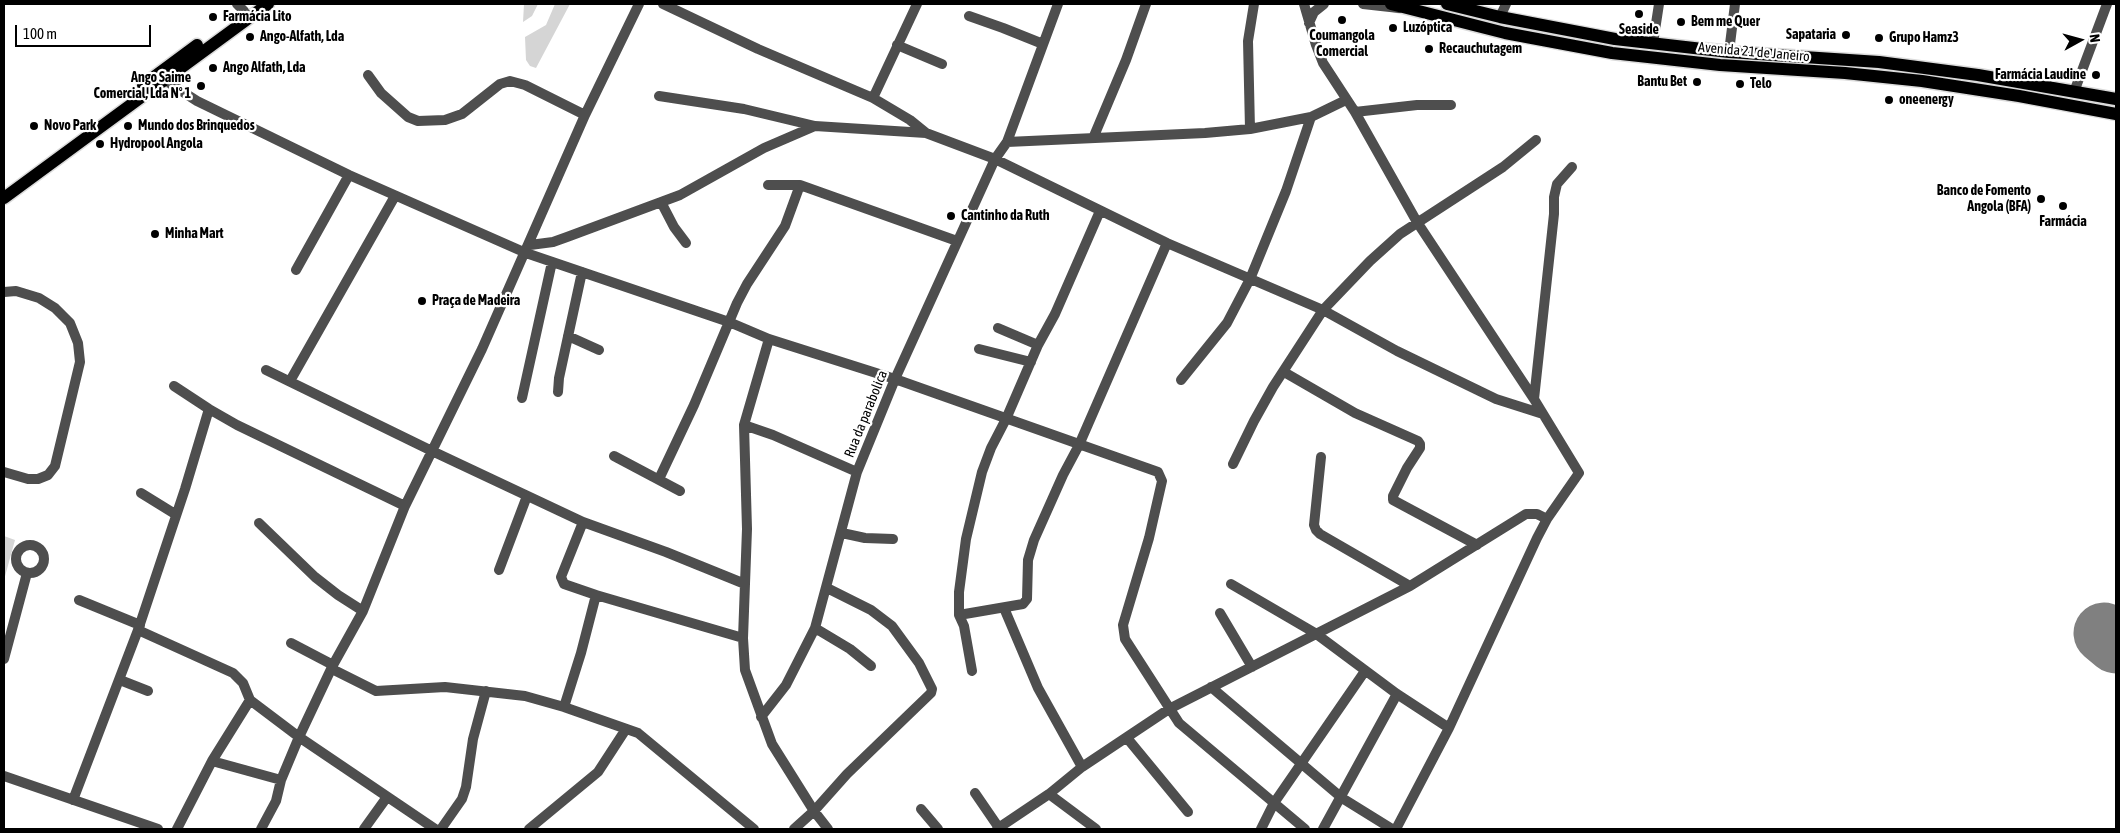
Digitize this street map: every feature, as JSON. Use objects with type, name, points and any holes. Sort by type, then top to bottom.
[{"type":"main road","points":[[4,198],[268,4]]},
{"type":"main road","name":"Avenida 21 de Janeiro","points":[[1391,4],[1505,33],[1612,53],[1720,65],[1845,73],[1922,81],[2116,114]]},
{"type":"main road","name":"Avenida 21 de Janeiro","points":[[1447,4],[1500,17],[1615,39],[1729,52],[1879,62],[1978,75],[2116,99]]},
{"type":"main road","points":[[4,188],[245,6]]},
{"type":"street","points":[[261,829],[276,801],[281,780],[299,737],[363,611],[405,506],[482,349],[586,115],[639,4]]},
{"type":"street","points":[[663,4],[758,49],[873,98],[910,120],[926,133]]},
{"type":"street","points":[[873,98],[917,4]]},
{"type":"street","name":"Rua da parabolica","points":[[762,717],[786,685],[815,628],[828,588],[857,472],[895,379],[995,159],[1007,142],[1058,4]]},
{"type":"street","points":[[1094,136],[1126,60],[1146,4]]},
{"type":"street","points":[[1250,129],[1248,41],[1254,4]]},
{"type":"street","points":[[1304,4],[1323,63],[1355,112],[1417,222],[1544,414],[1579,472],[1547,519],[1449,728],[1396,829]]},
{"type":"street","points":[[1309,24],[1314,12],[1324,4]]},
{"type":"street","points":[[1363,4],[1408,9]]},
{"type":"street","points":[[1500,17],[1506,4]]},
{"type":"street","points":[[1653,43],[1658,4]]},
{"type":"street","points":[[1729,52],[1735,4]]},
{"type":"street","points":[[2074,92],[2107,4]]},
{"type":"street","points":[[969,16],[1043,44]]},
{"type":"street","points":[[897,45],[942,64]]},
{"type":"street","points":[[368,75],[381,93],[408,117],[418,121],[445,120],[462,114],[500,84],[510,81],[524,85],[586,115]]},
{"type":"street","points":[[166,79],[197,101],[349,175],[395,196],[528,249],[552,262],[729,322],[770,339],[895,379],[1158,472],[1161,477],[1149,538],[1122,625],[1125,640],[1146,670],[1168,710],[1179,723],[1305,829]]},
{"type":"street","points":[[660,96],[744,110],[815,126],[926,133],[995,159],[1167,243],[1323,310],[1398,351],[1488,395],[1544,414]]},
{"type":"street","points":[[1007,142],[1094,136],[1205,133],[1250,129],[1311,117],[1346,100]]},
{"type":"street","points":[[1355,112],[1418,105],[1451,105]]},
{"type":"street","points":[[1181,380],[1227,323],[1250,279],[1286,191],[1311,117]]},
{"type":"street","points":[[528,249],[553,242],[680,195],[764,148],[815,126]]},
{"type":"street","points":[[1233,464],[1254,422],[1323,310],[1370,261],[1400,234],[1503,167],[1536,140]]},
{"type":"street","points":[[1534,399],[1554,214],[1554,197],[1557,184],[1572,168]]},
{"type":"street","points":[[296,270],[349,175]]},
{"type":"street","points":[[659,479],[747,284],[785,226],[800,184]]},
{"type":"street","points":[[768,186],[800,184],[958,241]]},
{"type":"street","points":[[290,381],[395,196]]},
{"type":"street","points":[[661,202],[674,227],[686,243]]},
{"type":"street","points":[[972,671],[964,626],[959,615],[961,570],[971,516],[982,472],[991,448],[1006,419],[1038,345],[1055,314],[1100,211]]},
{"type":"street","points":[[959,615],[1023,604],[1027,599],[1028,560],[1034,540],[1063,475],[1079,445],[1167,243]]},
{"type":"street","points":[[522,398],[552,262]]},
{"type":"street","points":[[558,392],[582,272]]},
{"type":"street","points":[[4,292],[16,291],[39,298],[55,308],[70,323],[78,343],[80,362],[55,466],[48,475],[38,479],[28,479],[4,472]]},
{"type":"street","points":[[998,328],[1038,345]]},
{"type":"street","points":[[568,336],[599,350]]},
{"type":"street","points":[[770,339],[744,425],[747,529],[743,638],[745,670],[772,744],[814,811],[828,829]]},
{"type":"street","points":[[979,349],[1031,362]]},
{"type":"street","points":[[266,370],[582,522],[666,552],[745,584]]},
{"type":"street","points":[[1284,372],[1355,413],[1418,441],[1420,448],[1392,496],[1393,500],[1477,546]]},
{"type":"street","points":[[174,386],[209,410],[405,506]]},
{"type":"street","points":[[74,800],[139,627],[209,410]]},
{"type":"street","points":[[744,425],[773,435],[857,472]]},
{"type":"street","points":[[614,456],[680,491]]},
{"type":"street","points":[[1322,457],[1314,525],[1316,530],[1410,586]]},
{"type":"street","points":[[141,493],[176,514]]},
{"type":"street","points":[[498,570],[527,496]]},
{"type":"street","points":[[975,794],[998,829],[1048,794],[1082,767],[1168,710],[1410,586],[1526,514],[1537,514],[1547,519]]},
{"type":"street","points":[[259,522],[315,577],[338,596],[363,611]]},
{"type":"street","points":[[582,522],[561,577],[564,584],[743,638]]},
{"type":"street","points":[[842,533],[865,538],[894,539]]},
{"type":"street","points":[[4,659],[27,573]]},
{"type":"street","points":[[1231,584],[1315,633],[1397,694],[1449,728]]},
{"type":"street","points":[[794,829],[814,811],[847,774],[931,693],[932,689],[919,663],[892,626],[871,610],[828,588]]},
{"type":"street","points":[[564,707],[581,653],[596,595]]},
{"type":"street","points":[[79,600],[228,670],[243,683],[250,700],[299,737],[435,829]]},
{"type":"street","points":[[1004,608],[1038,688],[1082,767]]},
{"type":"street","points":[[1220,613],[1252,667]]},
{"type":"street","points":[[815,628],[850,649],[872,666]]},
{"type":"street","points":[[290,643],[376,691],[444,687],[525,696],[564,707],[638,733],[754,829]]},
{"type":"street","points":[[1261,829],[1274,803],[1366,671]]},
{"type":"street","points":[[120,680],[148,691]]},
{"type":"street","points":[[1211,687],[1342,798],[1392,829]]},
{"type":"street","points":[[441,829],[462,799],[466,787],[473,739],[486,691]]},
{"type":"street","points":[[1323,829],[1342,798],[1397,694]]},
{"type":"street","points":[[177,829],[212,761],[250,700]]},
{"type":"street","points":[[529,829],[598,772],[626,729]]},
{"type":"street","points":[[1127,738],[1188,812]]},
{"type":"street","points":[[212,761],[281,780]]},
{"type":"street","points":[[4,776],[158,829]]},
{"type":"street","points":[[1048,794],[1096,829]]},
{"type":"street","points":[[364,829],[387,797]]},
{"type":"street","points":[[921,809],[938,829]]},
{"type":"shaded area","points":[[524,4],[538,4],[532,16],[523,22]]},
{"type":"shaded area","points":[[555,4],[570,4],[536,68],[530,66],[526,60],[525,37],[546,25]]},
{"type":"shaded area","points":[[4,536],[15,540],[4,580]]},
{"type":"runway","points":[[2104,633],[2116,643]]},
{"type":"place","name":"Seaside","points":[[1639,14]]},
{"type":"place","name":"Farmácia Lito","points":[[213,17]]},
{"type":"place","name":"Coumangola Comercial","points":[[1342,20]]},
{"type":"place","name":"Bem me Quer","points":[[1681,22]]},
{"type":"place","name":"Luzóptica","points":[[1393,28]]},
{"type":"place","name":"Sapataria","points":[[1846,35]]},
{"type":"place","name":"Ango-Alfath, Lda","points":[[250,37]]},
{"type":"place","name":"Grupo Hamz3","points":[[1879,38]]},
{"type":"place","name":"Recauchutagem","points":[[1429,49]]},
{"type":"place","name":"Ango Alfath, Lda","points":[[213,68]]},
{"type":"place","name":"Farmácia Laudine","points":[[2096,75]]},
{"type":"place","name":"Bantu Bet","points":[[1697,82]]},
{"type":"place","name":"Telo","points":[[1740,84]]},
{"type":"place","name":"Ango Saime Comercial, Lda N° 1","points":[[201,86]]},
{"type":"place","name":"oneenergy","points":[[1889,100]]},
{"type":"place","name":"Novo Park","points":[[34,126]]},
{"type":"place","name":"Mundo dos Brinquedos","points":[[128,126]]},
{"type":"place","name":"Hydropool Angola","points":[[100,144]]},
{"type":"place","name":"Banco de Fomento Angola (BFA)","points":[[2041,199]]},
{"type":"place","name":"Farmácia","points":[[2063,206]]},
{"type":"place","name":"Cantinho da Ruth","points":[[951,216]]},
{"type":"place","name":"Minha Mart","points":[[155,234]]},
{"type":"place","name":"Praça de Madeira","points":[[422,301]]}]
